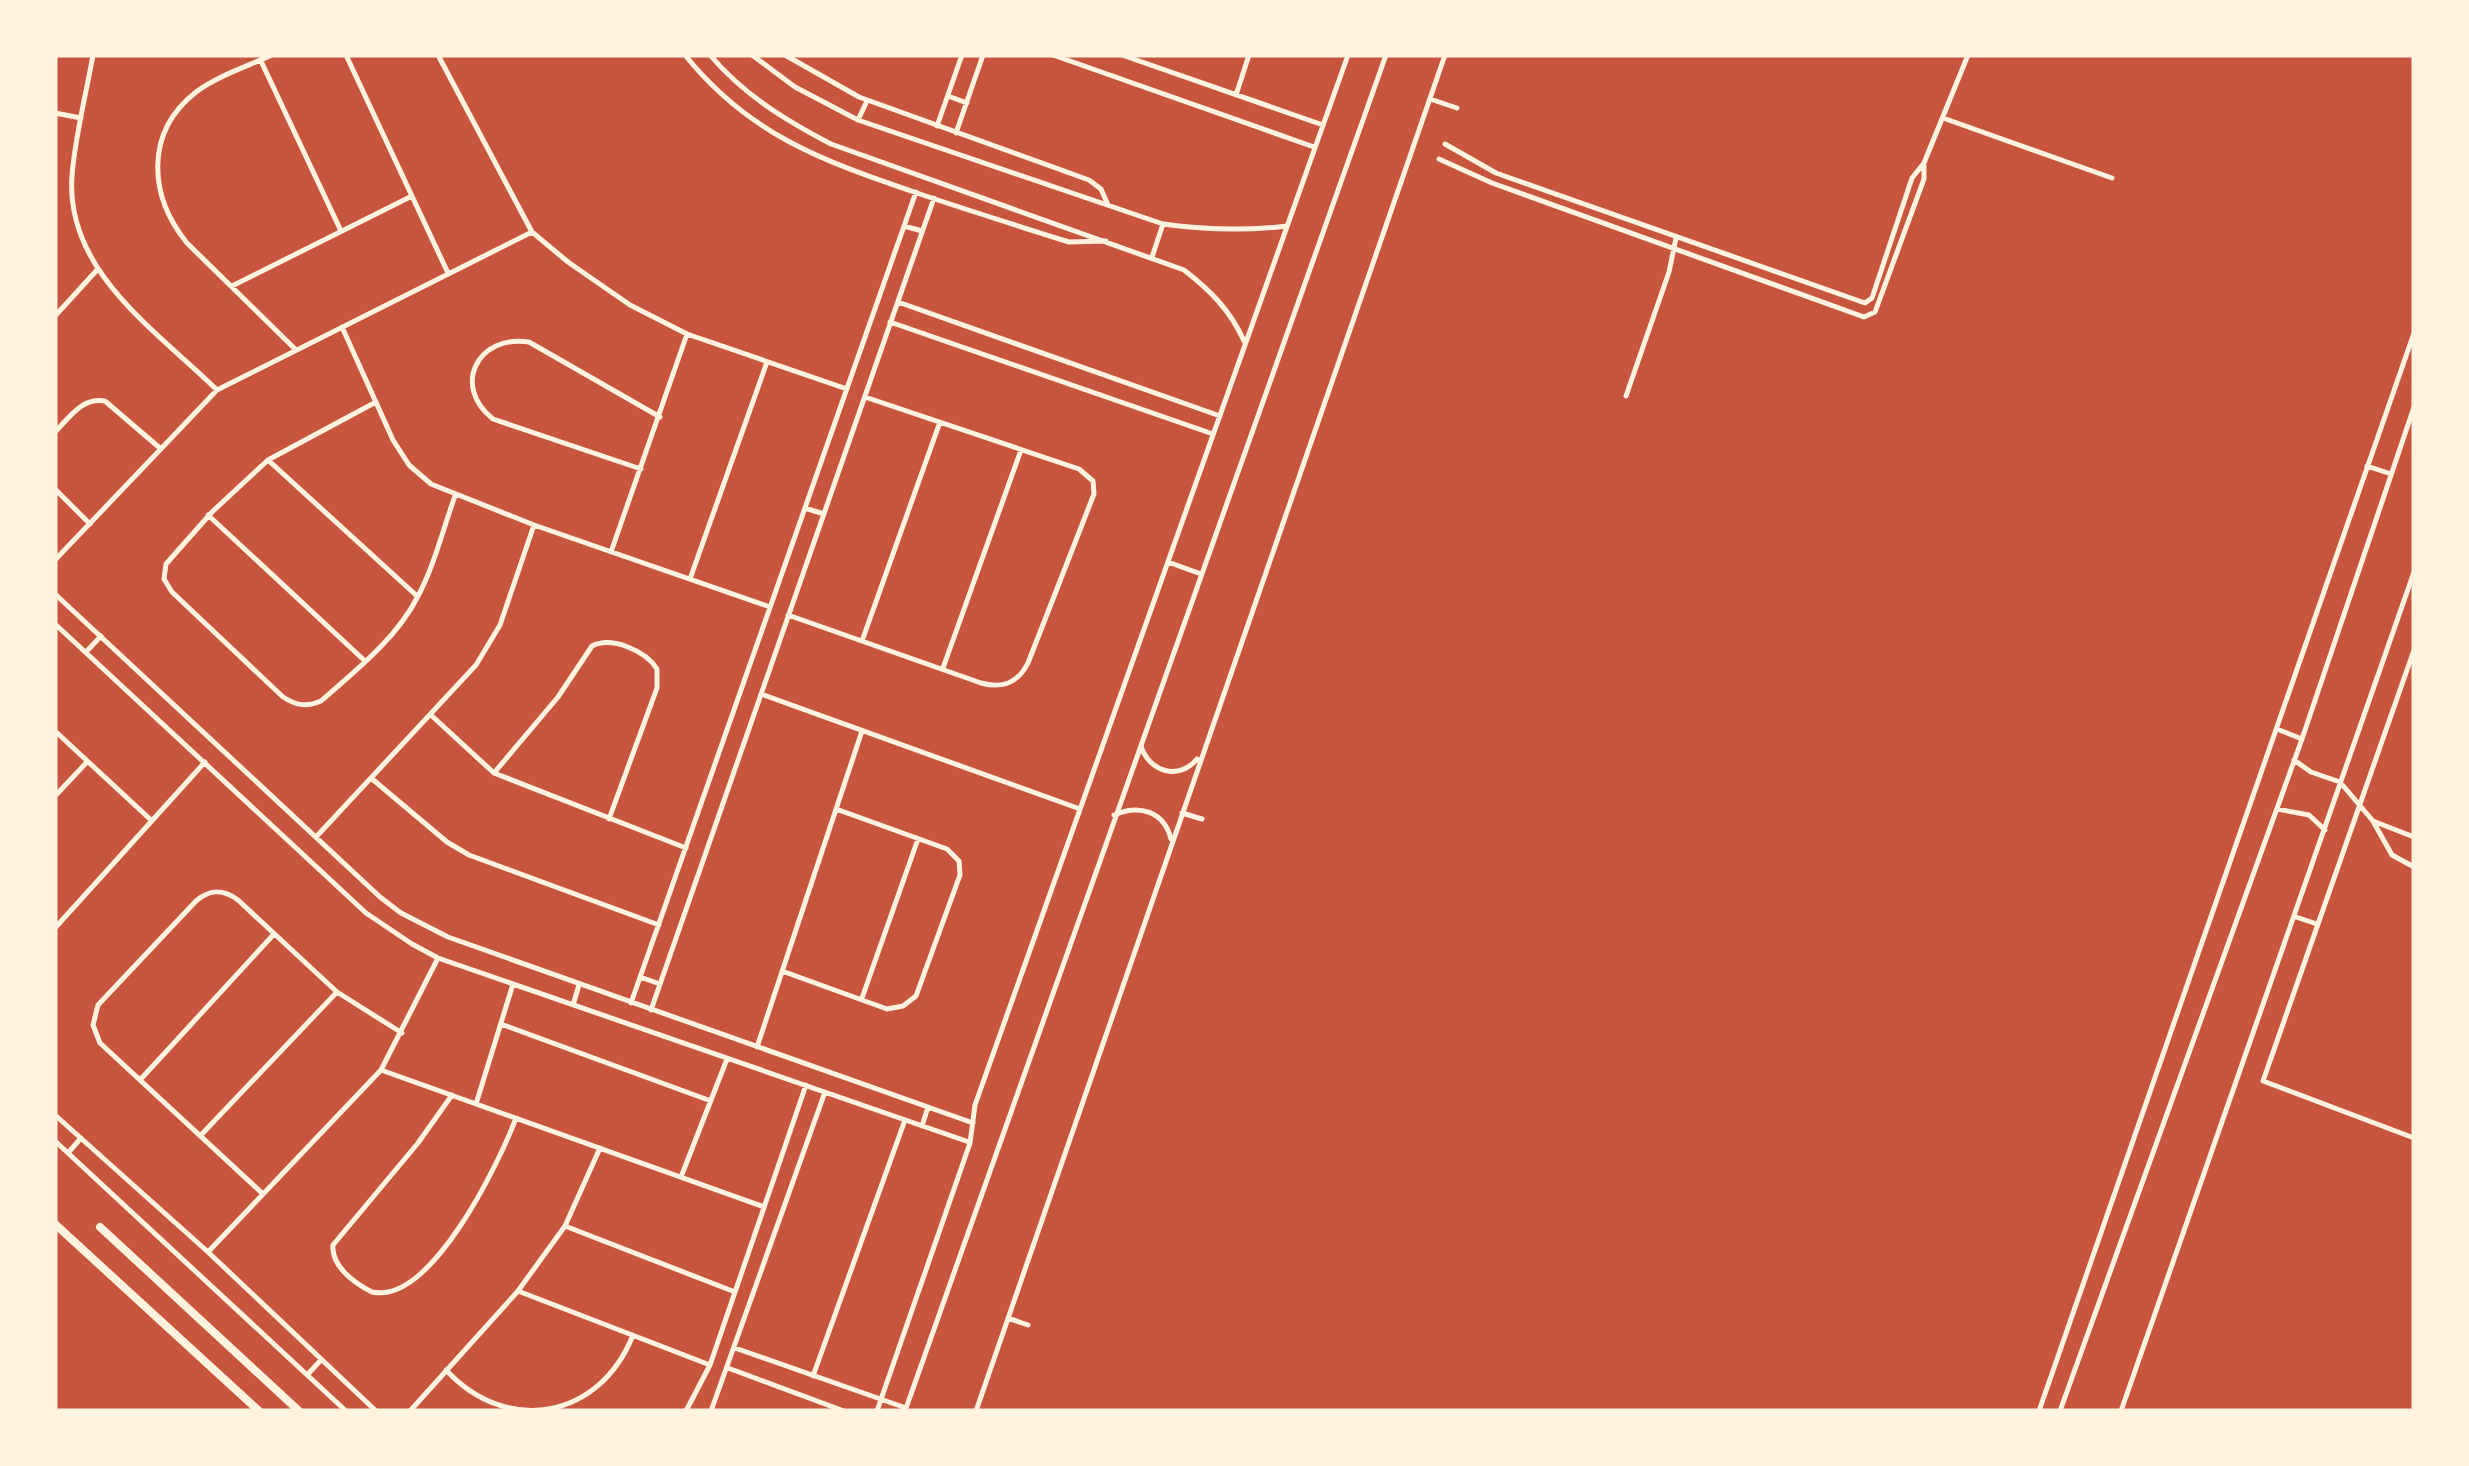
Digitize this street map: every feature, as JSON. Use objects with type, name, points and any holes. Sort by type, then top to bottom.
[{"type":"main road","points":[[55,1224],[259,1411]]},
{"type":"main road","points":[[100,1227],[299,1411]]},
{"type":"street","points":[[93,55],[72,176],[73,205],[80,232],[106,282],[218,390]]},
{"type":"street","points":[[272,55],[197,90],[176,111],[158,152],[159,189],[171,224],[187,243],[294,349]]},
{"type":"street","points":[[346,55],[448,273]]},
{"type":"street","points":[[438,55],[532,232],[630,305],[687,334],[847,390]]},
{"type":"street","points":[[685,55],[726,100],[754,122],[784,141],[848,170],[1070,242],[1106,240]]},
{"type":"street","points":[[710,55],[782,119],[854,153],[1184,270],[1211,291],[1233,318],[1246,344]]},
{"type":"street","points":[[752,55],[795,88],[858,120],[1164,224],[1248,231],[1287,226]]},
{"type":"street","points":[[785,55],[867,101],[1089,180],[1102,189],[1108,205]]},
{"type":"street","points":[[938,126],[962,55]]},
{"type":"street","points":[[956,133],[983,55]]},
{"type":"street","points":[[1053,55],[1315,148]]},
{"type":"street","points":[[1122,55],[1323,125]]},
{"type":"street","points":[[1236,95],[1249,55]]},
{"type":"street","points":[[876,1411],[970,1143],[975,1105],[1348,55]]},
{"type":"street","points":[[735,1348],[905,1410],[1386,55]]},
{"type":"street","points":[[976,1411],[1446,55]]},
{"type":"street","points":[[1445,144],[1496,173],[1865,303],[1872,298],[1912,178],[1924,163],[1968,55]]},
{"type":"street","points":[[260,60],[341,231]]},
{"type":"street","points":[[948,96],[967,102]]},
{"type":"street","points":[[1430,99],[1457,108]]},
{"type":"street","points":[[858,120],[867,101]]},
{"type":"street","points":[[55,113],[82,118]]},
{"type":"street","points":[[1944,118],[2112,178]]},
{"type":"street","points":[[848,170],[854,153]]},
{"type":"street","points":[[1439,159],[1492,183],[1864,316],[1875,312],[1924,179],[1924,163]]},
{"type":"street","points":[[631,1004],[916,192]]},
{"type":"street","points":[[232,286],[412,196]]},
{"type":"street","points":[[651,1010],[934,198]]},
{"type":"street","points":[[1152,257],[1164,224]]},
{"type":"street","points":[[904,226],[922,232]]},
{"type":"street","points":[[55,560],[218,390],[532,232]]},
{"type":"street","points":[[1626,396],[1669,272],[1676,238]]},
{"type":"street","points":[[1888,248],[1898,251]]},
{"type":"street","points":[[55,316],[98,270]]},
{"type":"street","points":[[898,302],[1220,416]]},
{"type":"street","points":[[890,322],[1213,434]]},
{"type":"street","points":[[342,327],[393,440],[409,464],[431,484],[534,525],[770,607]]},
{"type":"street","points":[[2039,1411],[2414,333]]},
{"type":"street","points":[[611,552],[687,334]]},
{"type":"street","points":[[641,469],[493,419],[477,403],[472,389],[473,374],[488,350],[515,340],[529,342],[660,417]]},
{"type":"street","points":[[690,579],[767,362]]},
{"type":"street","points":[[788,616],[992,686],[1004,685],[1023,673],[1094,494],[1093,482],[1085,472],[865,396]]},
{"type":"street","points":[[55,432],[84,403],[105,401],[161,449]]},
{"type":"street","points":[[376,402],[268,460],[208,515],[166,564],[167,586],[284,698],[302,706],[322,701],[366,661],[406,616],[418,597],[455,496]]},
{"type":"street","points":[[2060,1411],[2302,739],[2414,407]]},
{"type":"street","points":[[862,641],[940,422]]},
{"type":"street","points":[[942,669],[1021,450]]},
{"type":"street","points":[[268,460],[418,597]]},
{"type":"street","points":[[2367,466],[2391,474]]},
{"type":"street","points":[[55,489],[90,524]]},
{"type":"street","points":[[805,508],[824,514]]},
{"type":"street","points":[[208,515],[366,661]]},
{"type":"street","points":[[316,837],[432,716],[490,646],[534,525]]},
{"type":"street","points":[[1168,562],[1201,574]]},
{"type":"street","points":[[2122,1411],[2414,572]]},
{"type":"street","points":[[55,594],[380,896],[424,926],[579,986],[974,1123]]},
{"type":"street","points":[[55,624],[366,912],[400,937],[438,958],[970,1143]]},
{"type":"street","points":[[86,653],[101,636]]},
{"type":"street","points":[[494,773],[559,696],[592,646],[608,642],[644,655],[657,669],[657,688],[609,819]]},
{"type":"street","points":[[2414,650],[2264,1082],[2414,1138]]},
{"type":"street","points":[[761,694],[1080,809]]},
{"type":"street","points":[[432,716],[494,773],[686,848]]},
{"type":"street","points":[[2276,729],[2302,739]]},
{"type":"street","points":[[55,731],[152,821]]},
{"type":"street","points":[[757,1047],[862,731]]},
{"type":"street","points":[[1140,743],[1144,756],[1165,772],[1179,772],[1200,756]]},
{"type":"street","points":[[2294,760],[2311,772],[2340,782],[2372,821],[2392,855],[2414,867]]},
{"type":"street","points":[[55,796],[88,761]]},
{"type":"street","points":[[55,928],[205,762]]},
{"type":"street","points":[[372,778],[446,842],[469,855],[659,925]]},
{"type":"street","points":[[1114,816],[1139,809],[1151,812],[1162,820],[1172,842]]},
{"type":"street","points":[[2277,809],[2308,815],[2325,830]]},
{"type":"street","points":[[782,971],[887,1008],[903,1006],[916,996],[960,875],[959,862],[953,854],[836,810]]},
{"type":"street","points":[[1182,813],[1202,820]]},
{"type":"street","points":[[2372,821],[2414,837]]},
{"type":"street","points":[[862,998],[918,839]]},
{"type":"street","points":[[263,1194],[95,1035],[94,1014],[98,1005],[203,895],[221,891],[230,894],[337,992],[402,1033]]},
{"type":"street","points":[[2296,916],[2317,924]]},
{"type":"street","points":[[140,1080],[274,934]]},
{"type":"street","points":[[208,1252],[381,1070],[438,958]]},
{"type":"street","points":[[640,977],[660,984]]},
{"type":"street","points":[[476,1104],[514,984]]},
{"type":"street","points":[[573,1004],[579,986]]},
{"type":"street","points":[[200,1136],[337,992]]},
{"type":"street","points":[[501,1024],[711,1100]]},
{"type":"street","points":[[681,1178],[728,1058]]},
{"type":"street","points":[[381,1070],[764,1207]]},
{"type":"street","points":[[686,1411],[710,1365],[806,1085]]},
{"type":"street","points":[[710,1411],[825,1092]]},
{"type":"street","points":[[452,1095],[418,1144],[334,1245],[338,1265],[372,1292],[396,1292],[457,1232],[493,1175],[516,1118]]},
{"type":"street","points":[[922,1126],[928,1107]]},
{"type":"street","points":[[55,1115],[208,1252],[376,1411]]},
{"type":"street","points":[[814,1376],[904,1120]]},
{"type":"street","points":[[68,1153],[80,1138]]},
{"type":"street","points":[[55,1141],[346,1411]]},
{"type":"street","points":[[410,1411],[518,1291],[565,1226],[600,1148]]},
{"type":"street","points":[[565,1226],[735,1292]]},
{"type":"street","points":[[518,1291],[710,1365]]},
{"type":"street","points":[[1008,1318],[1028,1326]]},
{"type":"street","points":[[446,1370],[470,1392],[500,1406],[550,1409],[582,1398],[608,1378],[633,1335]]},
{"type":"street","points":[[307,1375],[321,1360]]},
{"type":"street","points":[[728,1368],[844,1411]]}]
